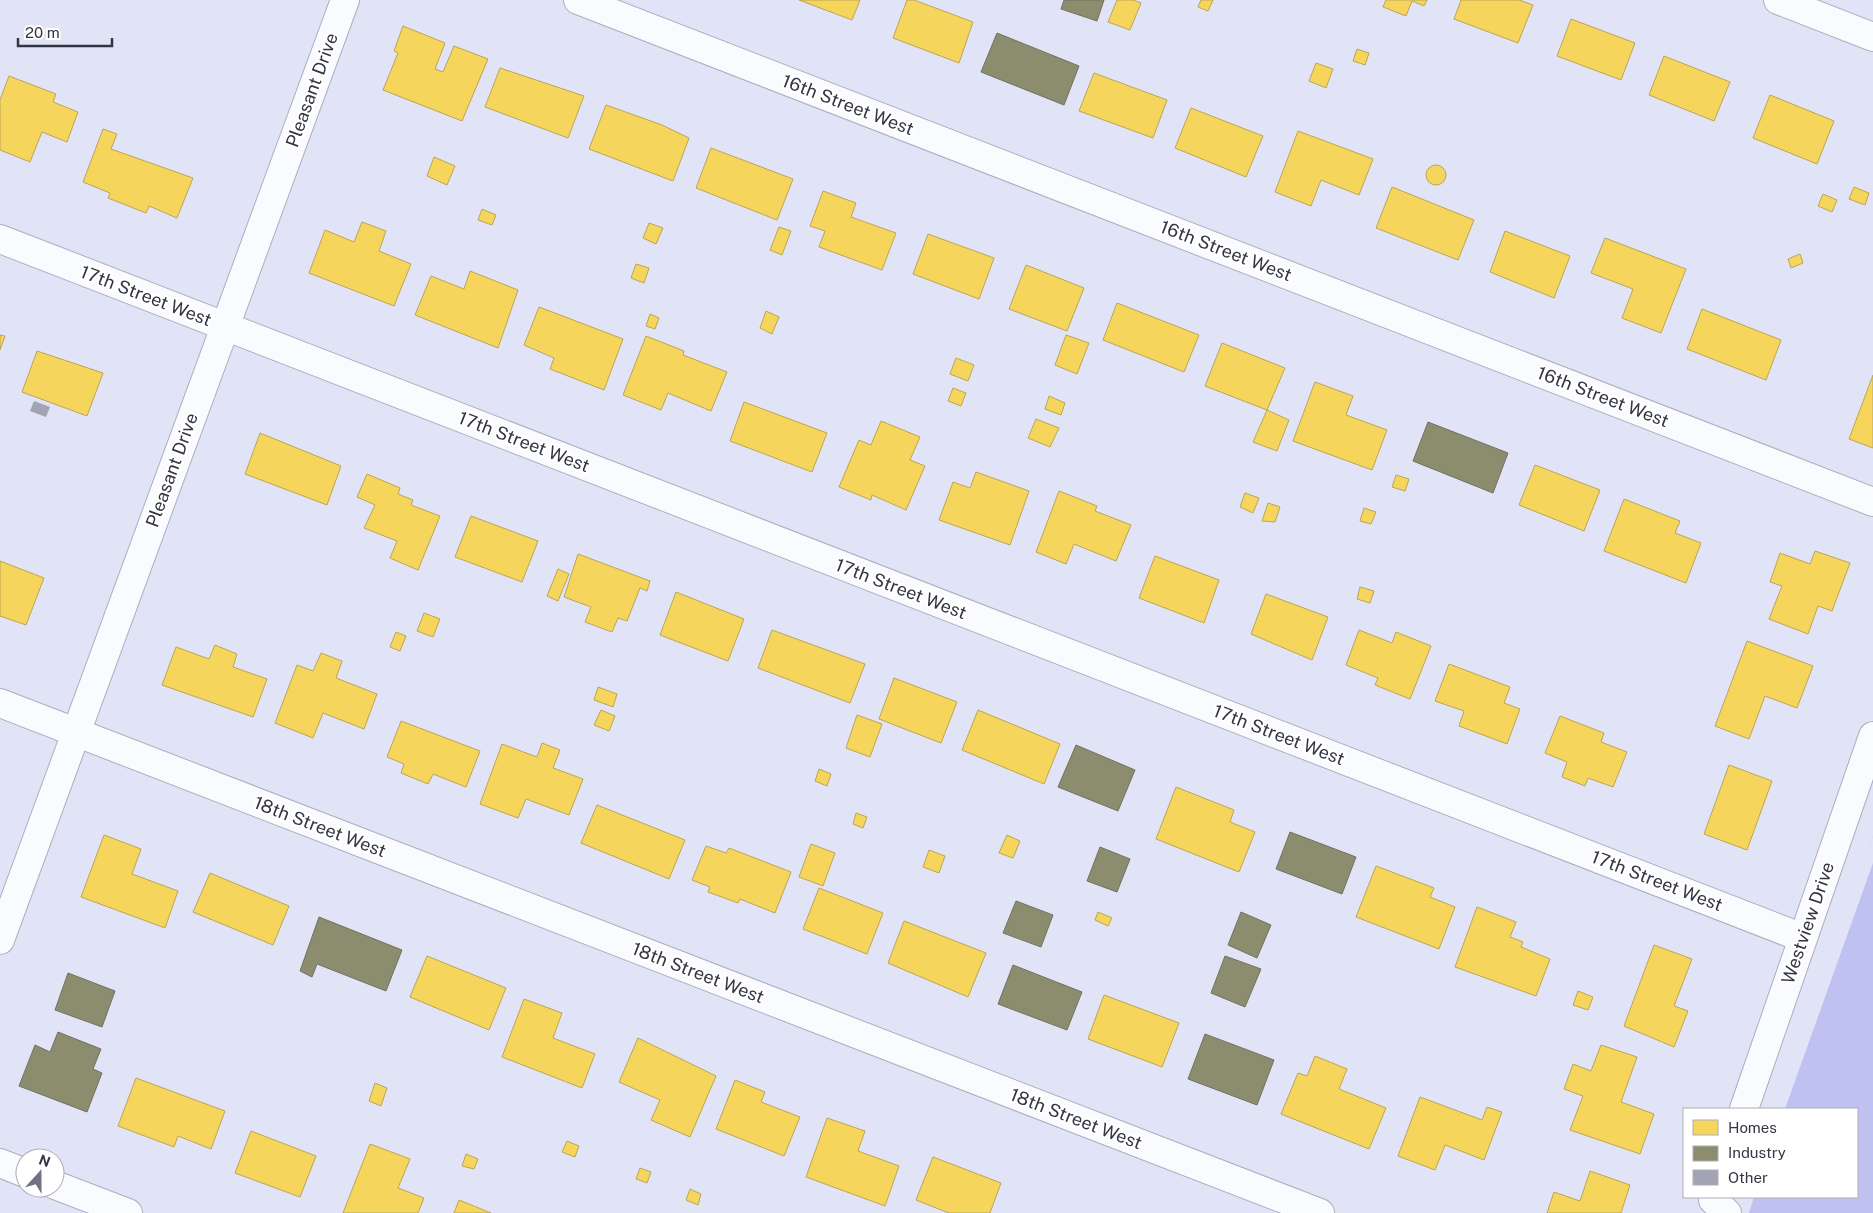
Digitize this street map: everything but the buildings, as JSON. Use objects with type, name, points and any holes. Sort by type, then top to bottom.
[{"type":"street","name":"Pleasant Drive","points":[[0,940],[345,0]]},
{"type":"street","name":"16th Street West","points":[[578,0],[1873,502]]},
{"type":"street","points":[[1778,0],[1873,37]]},
{"type":"street","name":"17th Street West","points":[[0,239],[1803,938]]},
{"type":"street","name":"18th Street West","points":[[0,703],[1320,1213]]},
{"type":"street","name":"Westview Drive","points":[[1744,1108],[1873,736]]},
{"type":"street","points":[[0,1163],[15,1169]]},
{"type":"street","points":[[65,1189],[128,1213]]},
{"type":"shaded area","points":[[1873,863],[1873,1213],[1749,1213],[1754,1198],[1858,1198],[1858,1108],[1785,1108]]}]
